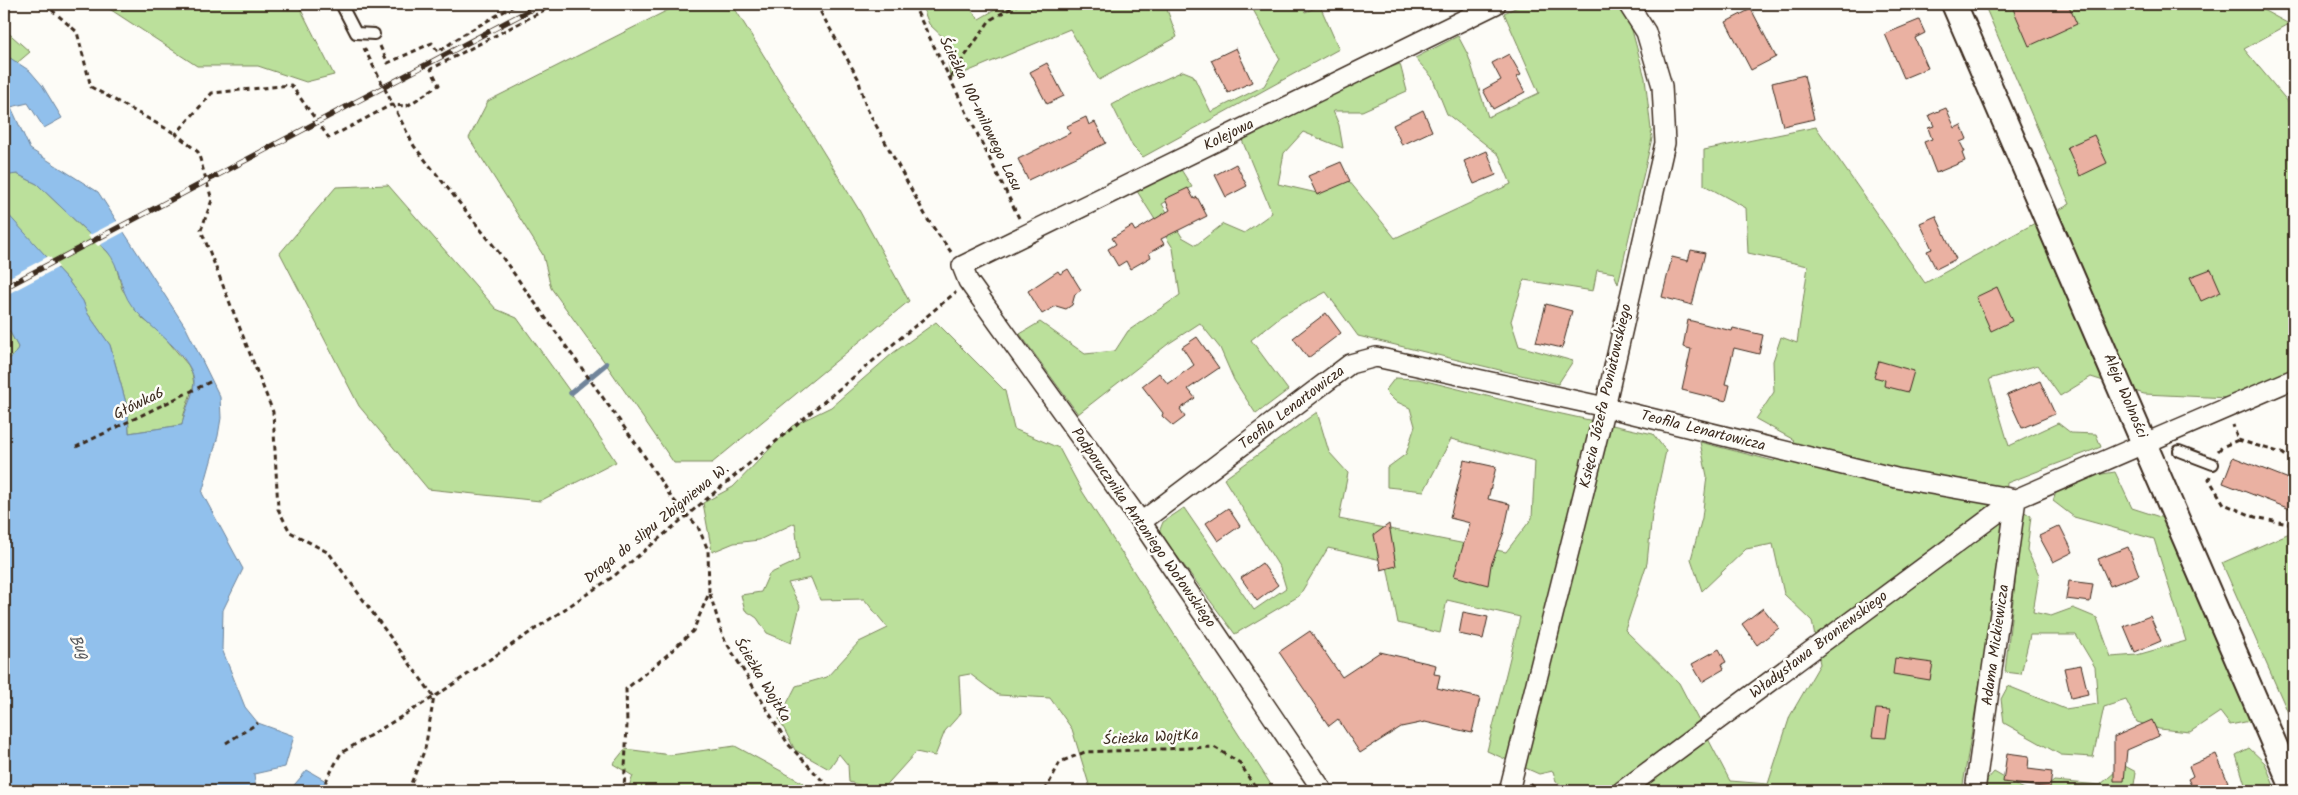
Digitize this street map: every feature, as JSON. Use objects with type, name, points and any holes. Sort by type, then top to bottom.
[{"type":"street","name":"Kolejowa","points":[[965,274],[1027,234],[1496,4]]},
{"type":"street","name":"Księcia Józefa Poniatowskiego","points":[[1510,791],[1604,407],[1665,143],[1662,86],[1646,32],[1628,4]]},
{"type":"street","name":"Aleja Wolności","points":[[1954,4],[2294,790]]},
{"type":"street","name":"Podporucznika Antoniego Wołowskiego","points":[[965,274],[1141,522],[1323,791]]},
{"type":"street","name":"Teofila Lenartowicza","points":[[1141,522],[1350,364],[1376,357],[1604,407],[1896,478],[2016,499]]},
{"type":"street","points":[[2016,499],[2294,379]]},
{"type":"street","name":"Władysława Broniewskiego","points":[[1622,791],[2016,499]]},
{"type":"street","name":"Adama Mickiewicza","points":[[1975,791],[2016,499]]},
{"type":"lane","points":[[340,4],[356,33],[374,34]]},
{"type":"lane","points":[[2179,451],[2213,464]]},
{"type":"path","points":[[44,4],[77,32],[91,87],[176,134],[198,152],[212,200],[201,230],[273,412],[278,509],[290,532],[329,553],[434,697],[425,749],[408,791]]},
{"type":"path","points":[[374,34],[388,64],[432,43],[438,52],[464,34],[517,4]]},
{"type":"path","points":[[176,134],[212,93],[291,85],[329,138],[391,105],[407,106],[439,85],[431,69],[556,4]]},
{"type":"path","points":[[816,4],[858,78],[866,107],[928,220],[965,274]]},
{"type":"path","name":"Ścieżka 100-milowego Lasu","points":[[913,4],[1027,234]]},
{"type":"path","points":[[950,79],[990,20],[1018,4]]},
{"type":"path","points":[[356,33],[391,105],[414,146],[497,250],[584,374],[639,448],[658,479],[698,527],[708,550],[709,593],[693,631],[626,689],[627,724],[624,791]]},
{"type":"path","name":"Droga do slipu Zbigniewa W.","points":[[323,791],[326,781],[341,753],[434,697],[614,576],[688,515],[965,274]]},
{"type":"path","name":"Główka6","points":[[76,447],[212,381]]},
{"type":"path","points":[[2232,423],[2238,440]]},
{"type":"path","points":[[2294,462],[2282,453],[2238,440],[2222,447],[2213,464],[2209,479],[2224,504],[2255,517],[2288,524],[2294,517]]},
{"type":"path","name":"Ścieżka WojtKa","points":[[709,593],[723,637],[788,744],[832,791]]},
{"type":"path","points":[[226,744],[258,723]]},
{"type":"path","name":"Ścieżka WojtKa","points":[[1045,791],[1060,762],[1085,752],[1214,746],[1240,763],[1257,791]]},
{"type":"green space","points":[[102,4],[298,4],[334,75],[306,82],[258,66],[197,66]]},
{"type":"green space","points":[[680,4],[732,4],[859,210],[909,301],[712,463],[674,463],[551,288],[543,255],[469,138],[488,101]]},
{"type":"green space","points":[[921,4],[966,4],[979,19],[1005,4],[1165,4],[1177,37],[1099,80],[1070,29],[950,79],[947,41],[929,24]]},
{"type":"green space","points":[[1250,4],[1301,4],[1305,12],[1320,6],[1339,49],[1143,157],[1133,147],[1112,105],[1183,71],[1193,75],[1211,112],[1264,86],[1280,59]]},
{"type":"green space","points":[[1524,4],[1619,4],[1629,19],[1645,78],[1652,138],[1618,284],[1614,273],[1597,270],[1593,291],[1524,280],[1511,321],[1519,346],[1573,361],[1558,384],[1358,336],[1326,292],[1281,316],[1251,340],[1288,390],[1256,414],[1234,380],[1220,348],[1200,323],[1168,344],[1078,414],[1020,334],[1040,322],[1085,354],[1115,351],[1128,331],[1180,295],[1173,248],[1135,188],[1180,168],[1192,187],[1162,204],[1182,237],[1196,245],[1223,224],[1244,233],[1272,213],[1242,140],[1378,72],[1400,64],[1407,91],[1362,111],[1333,111],[1339,125],[1343,148],[1303,132],[1284,153],[1278,184],[1317,193],[1345,176],[1395,238],[1511,184],[1499,155],[1447,114],[1432,77],[1415,58],[1458,36],[1468,55],[1488,117],[1539,93],[1504,13]]},
{"type":"green space","points":[[1984,4],[2252,4],[2289,24],[2244,49],[2294,109],[2294,372],[2229,398],[2144,394],[2091,377],[2060,396],[2038,365],[1989,379],[2009,446],[2058,423],[2071,433],[2096,434],[2101,447],[2007,483],[2003,542],[1962,791],[1575,791],[1556,782],[1553,771],[1539,774],[1487,751],[1520,617],[1447,600],[1440,633],[1398,623],[1386,561],[1328,548],[1299,596],[1235,634],[1159,532],[1163,522],[1184,508],[1254,610],[1286,588],[1280,568],[1224,479],[1317,412],[1329,452],[1348,473],[1339,519],[1506,552],[1532,518],[1535,461],[1451,439],[1424,491],[1387,487],[1387,468],[1406,454],[1415,426],[1410,408],[1395,401],[1385,391],[1395,378],[1418,379],[1539,409],[1653,434],[1666,451],[1652,514],[1647,563],[1625,630],[1679,683],[1730,781],[1768,784],[1790,716],[1820,664],[1812,621],[1784,594],[1773,544],[1746,549],[1702,591],[1691,559],[1702,518],[1707,476],[1700,442],[1774,461],[1794,440],[1756,419],[1774,392],[1773,361],[1781,337],[1797,343],[1808,266],[1748,253],[1746,208],[1704,185],[1704,150],[1816,127],[1925,283],[2070,204]]},
{"type":"green space","points":[[4,29],[30,52],[17,63],[4,54]]},
{"type":"green space","points":[[7,174],[17,174],[37,184],[114,258],[122,289],[143,319],[161,333],[188,365],[192,373],[194,384],[182,425],[129,433],[128,410],[110,345],[88,314],[83,301],[67,279],[7,215],[4,210],[4,176]]},
{"type":"green space","points":[[388,185],[496,309],[517,318],[571,393],[616,462],[540,501],[428,489],[359,406],[280,253],[336,187]]},
{"type":"green space","points":[[4,321],[18,347],[13,356],[4,360]]},
{"type":"green space","points":[[936,322],[1005,391],[1014,429],[1059,448],[1082,491],[1275,791],[1091,791],[1072,729],[1050,698],[998,695],[970,674],[959,676],[961,713],[945,731],[935,756],[916,752],[881,791],[849,782],[848,765],[839,754],[829,769],[795,750],[779,719],[796,686],[827,677],[859,642],[888,628],[864,599],[820,600],[811,578],[788,583],[800,606],[791,643],[767,633],[757,618],[745,610],[741,595],[761,592],[769,574],[799,560],[795,523],[759,540],[734,543],[712,552],[703,503],[733,487],[792,426],[831,407],[893,353]]},
{"type":"green space","points":[[2115,472],[2132,508],[2163,518],[2250,721],[2230,725],[2220,712],[2190,732],[2159,729],[2137,722],[2126,700],[2104,707],[2093,757],[2061,755],[2004,723],[2001,699],[2008,686],[2065,709],[2098,704],[2095,667],[2076,635],[2030,635],[2021,674],[2005,672],[2023,511],[2031,516],[2027,550],[2039,575],[2033,612],[2051,616],[2073,608],[2097,618],[2111,657],[2137,655],[2186,641],[2154,539],[2074,517],[2053,501],[2057,489],[2089,476]]},
{"type":"green space","points":[[2294,531],[2294,726],[2222,563]]},
{"type":"green space","points":[[735,746],[805,784],[803,791],[627,791],[633,776],[613,764],[625,749],[671,755]]},
{"type":"green space","points":[[2249,748],[2265,763],[2276,791],[2247,791],[2236,755]]},
{"type":"green space","points":[[2123,765],[2136,772],[2133,791],[2042,791],[2054,781],[2100,785]]},
{"type":"green space","points":[[1994,772],[2030,791],[1985,791],[1987,780]]},
{"type":"water","name":"Bug","points":[[4,54],[30,71],[42,85],[62,118],[44,128],[28,103],[11,107],[30,149],[98,192],[186,328],[220,397],[221,418],[218,436],[202,493],[243,569],[223,610],[222,649],[245,707],[258,723],[294,736],[285,767],[254,774],[256,791],[4,790],[4,360],[13,356],[18,347],[4,321],[4,210],[67,279],[83,301],[88,314],[110,345],[128,410],[129,433],[182,425],[194,385],[193,374],[188,364],[132,306],[112,257],[107,251],[37,184],[17,174],[4,176]]},
{"type":"water","points":[[307,770],[326,781],[319,791],[289,791]]},
{"type":"pier","points":[[119,220],[126,231],[98,246],[88,236]]},
{"type":"pier","points":[[49,256],[59,267],[4,296],[4,280]]},
{"type":"building","points":[[2011,4],[2068,4],[2077,24],[2029,46]]},
{"type":"building","points":[[1751,9],[1776,57],[1751,70],[1726,22]]},
{"type":"building","points":[[1919,20],[1925,33],[1915,38],[1928,68],[1904,78],[1885,34]]},
{"type":"building","points":[[1236,48],[1252,82],[1228,93],[1211,60]]},
{"type":"building","points":[[1509,54],[1521,75],[1517,77],[1525,92],[1493,109],[1483,90],[1501,80],[1492,63]]},
{"type":"building","points":[[1047,63],[1064,96],[1047,104],[1030,72]]},
{"type":"building","points":[[1804,75],[1814,119],[1783,126],[1772,83]]},
{"type":"building","points":[[1946,108],[1955,128],[1961,125],[1967,139],[1960,142],[1965,152],[1962,153],[1965,161],[1936,173],[1924,142],[1932,139],[1928,128],[1934,126],[1929,115]]},
{"type":"building","points":[[1423,110],[1432,131],[1402,145],[1393,125]]},
{"type":"building","points":[[1086,117],[1089,125],[1095,122],[1106,143],[1028,180],[1018,159],[1070,133],[1067,126]]},
{"type":"building","points":[[2094,135],[2107,163],[2080,176],[2067,147]]},
{"type":"building","points":[[1487,151],[1496,175],[1474,184],[1464,161]]},
{"type":"building","points":[[1341,162],[1350,181],[1317,195],[1308,176]]},
{"type":"building","points":[[1236,164],[1247,186],[1226,197],[1215,175]]},
{"type":"building","points":[[1188,188],[1194,199],[1197,197],[1207,216],[1161,239],[1164,244],[1149,253],[1151,257],[1130,269],[1126,261],[1118,266],[1108,249],[1116,244],[1112,238],[1132,226],[1135,231],[1170,210],[1165,199]]},
{"type":"building","points":[[1936,216],[1956,259],[1936,269],[1927,251],[1932,249],[1920,223]]},
{"type":"building","points":[[1691,250],[1705,253],[1692,305],[1662,297],[1672,257],[1688,261]]},
{"type":"building","points":[[1068,269],[1081,290],[1075,294],[1072,305],[1066,309],[1056,306],[1042,314],[1028,291],[1058,271],[1060,274]]},
{"type":"building","points":[[2211,269],[2221,292],[2201,301],[2190,277]]},
{"type":"building","points":[[1997,287],[2012,321],[1991,331],[1976,297]]},
{"type":"building","points":[[1546,304],[1572,311],[1562,348],[1536,342]]},
{"type":"building","points":[[1326,313],[1341,333],[1308,358],[1293,338]]},
{"type":"building","points":[[1688,320],[1732,331],[1733,328],[1763,335],[1759,354],[1734,348],[1725,384],[1730,385],[1726,401],[1682,390],[1691,349],[1683,347]]},
{"type":"building","points":[[1197,337],[1219,368],[1188,389],[1195,398],[1180,409],[1185,417],[1173,426],[1162,416],[1163,413],[1142,386],[1159,373],[1168,384],[1194,365],[1182,347]]},
{"type":"building","points":[[1879,361],[1914,371],[1908,392],[1884,386],[1885,380],[1874,377]]},
{"type":"building","points":[[2040,381],[2055,414],[2022,428],[2007,395]]},
{"type":"building","points":[[2233,457],[2294,481],[2294,497],[2290,509],[2223,483]]},
{"type":"building","points":[[1464,460],[1496,467],[1488,499],[1510,504],[1504,532],[1491,565],[1488,585],[1454,576],[1470,523],[1450,518]]},
{"type":"building","points":[[1228,508],[1240,526],[1218,541],[1206,523]]},
{"type":"building","points":[[1389,524],[1396,566],[1381,570],[1374,535]]},
{"type":"building","points":[[2060,526],[2073,552],[2053,562],[2039,536]]},
{"type":"building","points":[[2128,547],[2139,575],[2110,586],[2098,559]]},
{"type":"building","points":[[1262,563],[1278,585],[1257,601],[1241,578]]},
{"type":"building","points":[[2069,581],[2093,584],[2090,602],[2066,599]]},
{"type":"building","points":[[1763,608],[1779,628],[1757,645],[1742,624]]},
{"type":"building","points":[[1463,612],[1488,617],[1483,639],[1459,634]]},
{"type":"building","points":[[2150,616],[2161,641],[2135,652],[2124,626]]},
{"type":"building","points":[[1310,631],[1342,677],[1380,652],[1436,665],[1434,674],[1440,675],[1437,688],[1480,698],[1472,733],[1425,722],[1401,727],[1360,753],[1338,719],[1329,726],[1279,652]]},
{"type":"building","points":[[1719,649],[1726,662],[1722,664],[1724,669],[1702,682],[1692,664]]},
{"type":"building","points":[[1895,658],[1933,663],[1930,680],[1893,674]]},
{"type":"building","points":[[2081,665],[2088,694],[2071,698],[2064,668]]},
{"type":"building","points":[[1876,709],[1890,710],[1886,738],[1872,737]]},
{"type":"building","points":[[2152,720],[2159,736],[2127,750],[2124,781],[2114,781],[2114,737]]},
{"type":"building","points":[[2007,753],[2029,756],[2028,769],[2052,772],[2050,788],[2003,782]]},
{"type":"building","points":[[2216,754],[2228,782],[2207,791],[2194,791],[2188,779],[2193,776],[2189,766]]},
{"type":"waterway","points":[[571,393],[606,364]]},
{"type":"railway","points":[[4,288],[541,4]]}]
